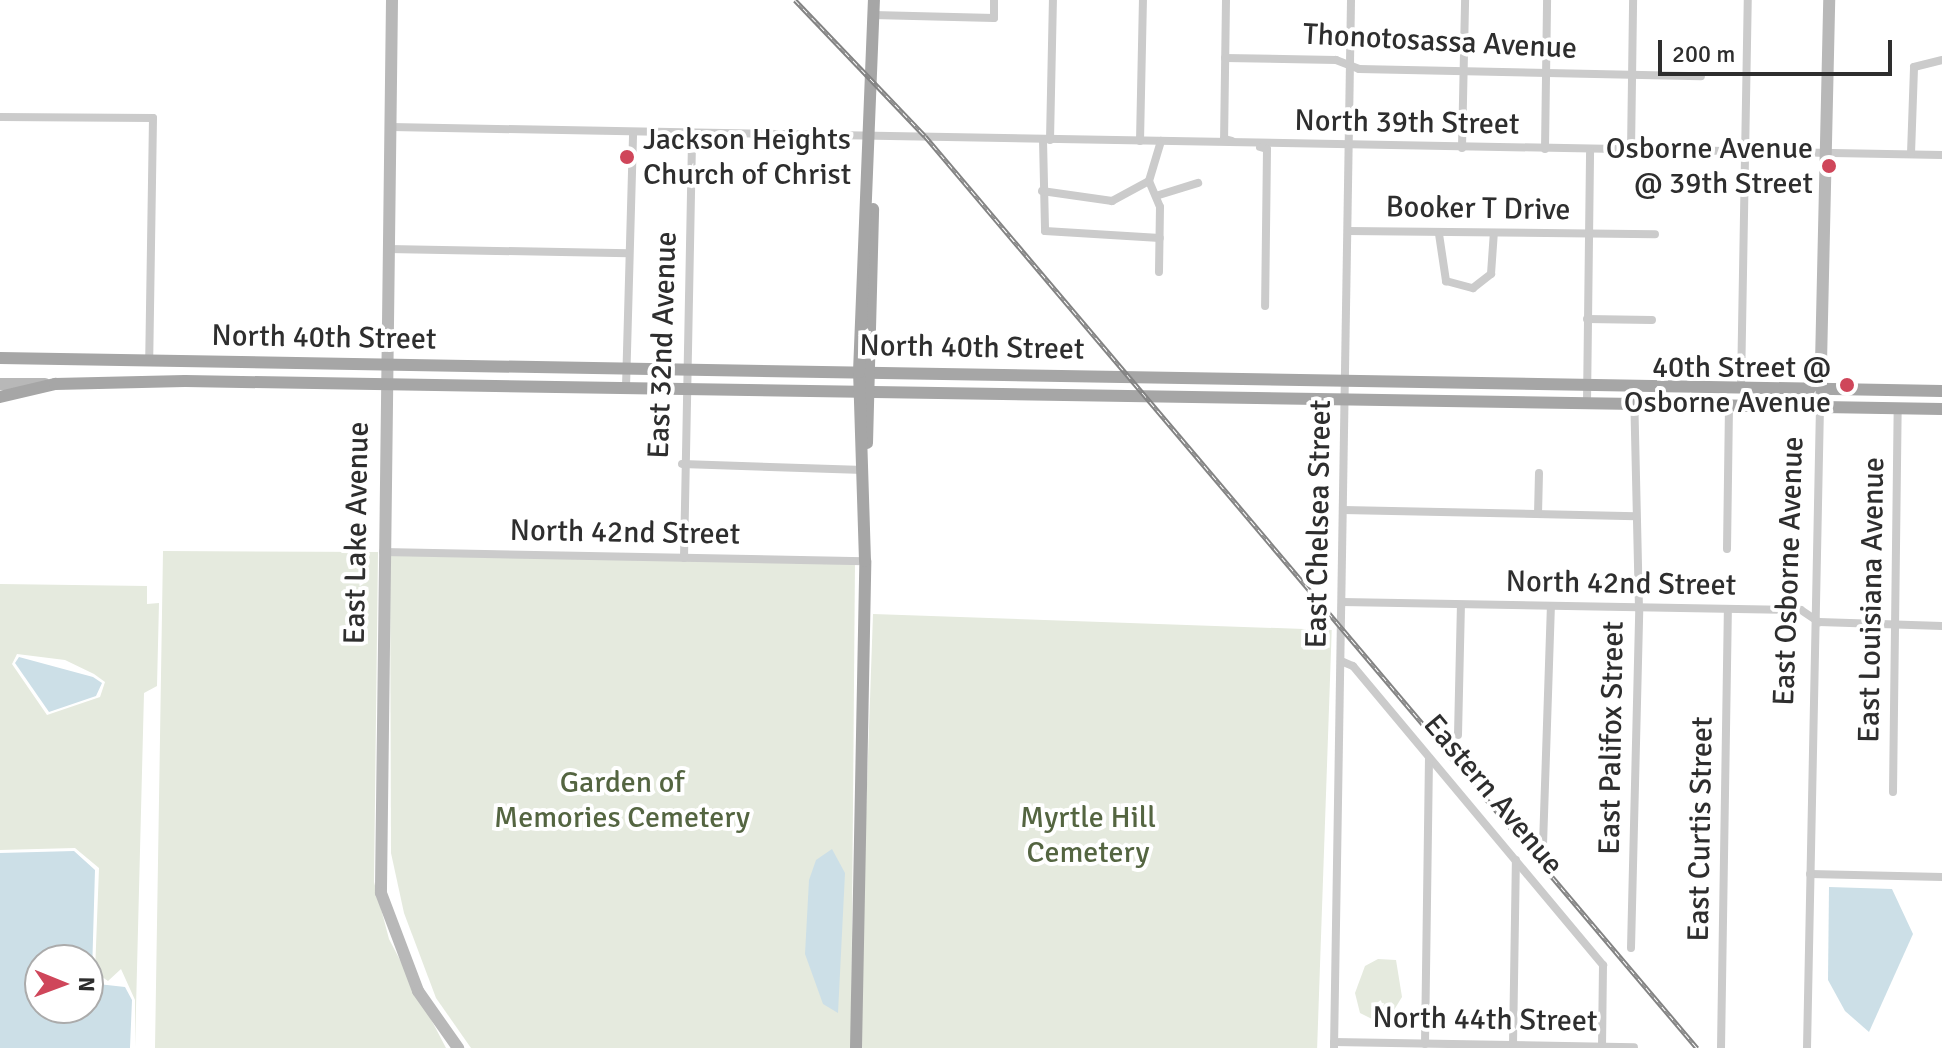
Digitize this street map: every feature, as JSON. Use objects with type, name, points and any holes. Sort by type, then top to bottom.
[{"type":"main road","points":[[866,390],[859,372],[870,171],[874,0]]},
{"type":"main road","points":[[856,1048],[866,390],[874,372],[870,171]]},
{"type":"main road","name":"North 40th Street","points":[[0,358],[1587,384],[1942,394]]},
{"type":"main road","points":[[0,397],[55,384]]},
{"type":"main road","name":"North 40th Street","points":[[55,384],[508,385],[1942,409]]},
{"type":"street","name":"East Lake Avenue","points":[[392,0],[381,893],[418,991],[458,1048]]},
{"type":"street","points":[[873,15],[994,18],[994,0]]},
{"type":"street","points":[[1053,0],[1042,225],[1056,237],[1160,238]]},
{"type":"street","points":[[1140,141],[1143,0]]},
{"type":"street","points":[[1226,0],[1224,139],[1267,149],[1265,306]]},
{"type":"street","name":"East Chelsea Street","points":[[1334,1045],[1351,0]]},
{"type":"street","points":[[1462,148],[1465,0]]},
{"type":"street","points":[[1545,149],[1547,0]]},
{"type":"street","points":[[1631,151],[1633,0]]},
{"type":"street","points":[[1741,387],[1748,0]]},
{"type":"street","name":"East Osborne Avenue","points":[[1807,1048],[1812,615],[1829,0]]},
{"type":"street","name":"Thonotosassa Avenue","points":[[1225,58],[1336,60],[1350,67],[1464,72],[1701,76]]},
{"type":"street","points":[[1911,154],[1914,67],[1942,60]]},
{"type":"street","points":[[0,117],[153,118],[149,360]]},
{"type":"street","name":"North 39th Street","points":[[391,127],[871,134],[1590,151],[1745,149],[1942,155]]},
{"type":"street","points":[[626,387],[633,132]]},
{"type":"street","name":"East 32nd Avenue","points":[[684,558],[682,464],[689,369],[692,133]]},
{"type":"street","points":[[1042,191],[1112,201],[1149,181],[1161,141]]},
{"type":"street","points":[[1587,403],[1590,151]]},
{"type":"street","points":[[1149,181],[1159,195],[1159,272]]},
{"type":"street","points":[[1159,195],[1198,183]]},
{"type":"street","name":"Booker T Drive","points":[[1348,231],[1494,235],[1655,234]]},
{"type":"street","points":[[1439,234],[1446,281],[1473,288],[1491,274],[1494,235]]},
{"type":"street","points":[[388,249],[629,253]]},
{"type":"street","points":[[1587,319],[1652,320]]},
{"type":"street","points":[[235,362],[235,382]]},
{"type":"street","points":[[508,367],[508,385]]},
{"type":"street","points":[[1027,375],[1027,393]]},
{"type":"street","points":[[1195,377],[1195,396]]},
{"type":"street","points":[[1470,383],[1470,401]]},
{"type":"street","name":"North 40th Street","points":[[0,384],[55,384]]},
{"type":"street","points":[[1541,384],[1541,402]]},
{"type":"street","name":"East Palifox Street","points":[[1631,948],[1639,609],[1634,385]]},
{"type":"street","points":[[1942,394],[1942,409]]},
{"type":"street","points":[[1727,549],[1729,406]]},
{"type":"street","name":"East Louisiana Avenue","points":[[1893,792],[1898,408]]},
{"type":"street","points":[[682,464],[864,470]]},
{"type":"street","points":[[1538,514],[1539,473]]},
{"type":"street","points":[[1343,510],[1636,516]]},
{"type":"street","name":"North 42nd Street","points":[[383,552],[865,561]]},
{"type":"street","name":"North 42nd Street","points":[[1342,602],[1728,610],[1812,615],[1819,622],[1942,626]]},
{"type":"street","points":[[1458,735],[1461,605]]},
{"type":"street","points":[[1543,845],[1551,607]]},
{"type":"street","name":"East Curtis Street","points":[[1721,1048],[1728,610]]},
{"type":"street","name":"Eastern Avenue","points":[[1341,661],[1353,666],[1603,965],[1602,1046]]},
{"type":"street","points":[[1425,1044],[1429,757]]},
{"type":"street","points":[[1513,1045],[1516,860]]},
{"type":"street","points":[[1810,874],[1942,877]]},
{"type":"street","name":"North 44th Street","points":[[1334,1045],[1634,1047]]},
{"type":"green space","points":[[163,551],[378,552],[374,882],[389,939],[446,1048],[155,1048]]},
{"type":"green space","name":"Garden of Memories Cemetery","points":[[390,552],[855,561],[851,1048],[471,1048],[436,998],[404,913],[391,853]]},
{"type":"green space","points":[[0,584],[147,586],[147,604],[159,603],[157,686],[144,693],[135,1048],[135,1000],[121,969],[108,981],[104,978],[104,944],[96,944],[99,868],[75,848],[0,850]],"holes":[[[17,654],[65,660],[105,682],[100,697],[47,715],[12,664]]]},
{"type":"green space","name":"Myrtle Hill Cemetery","points":[[873,614],[1332,630],[1317,1048],[858,1048]]},
{"type":"green space","points":[[1378,959],[1396,960],[1402,997],[1389,1018],[1374,1020],[1360,1013],[1355,993],[1365,966]]},
{"type":"shaded area","points":[[19,657],[93,677],[102,683],[96,696],[49,712],[15,663]]},
{"type":"shaded area","points":[[832,849],[845,873],[838,1013],[823,1004],[805,954],[809,880],[816,860]]},
{"type":"shaded area","points":[[74,851],[95,870],[93,944],[24,944],[24,1024],[104,1024],[104,985],[125,987],[132,1000],[130,1048],[0,1048],[0,853]]},
{"type":"shaded area","points":[[1829,887],[1892,889],[1913,934],[1869,1032],[1845,1011],[1828,980]]},
{"type":"railway","points":[[795,0],[925,136],[1697,1048]]},
{"type":"place","name":"Jackson Heights Church of Christ","points":[[627,157]]},
{"type":"place","name":"Osborne Avenue @ 39th Street","points":[[1829,166]]},
{"type":"place","name":"40th Street @ Osborne Avenue","points":[[1847,385]]}]
